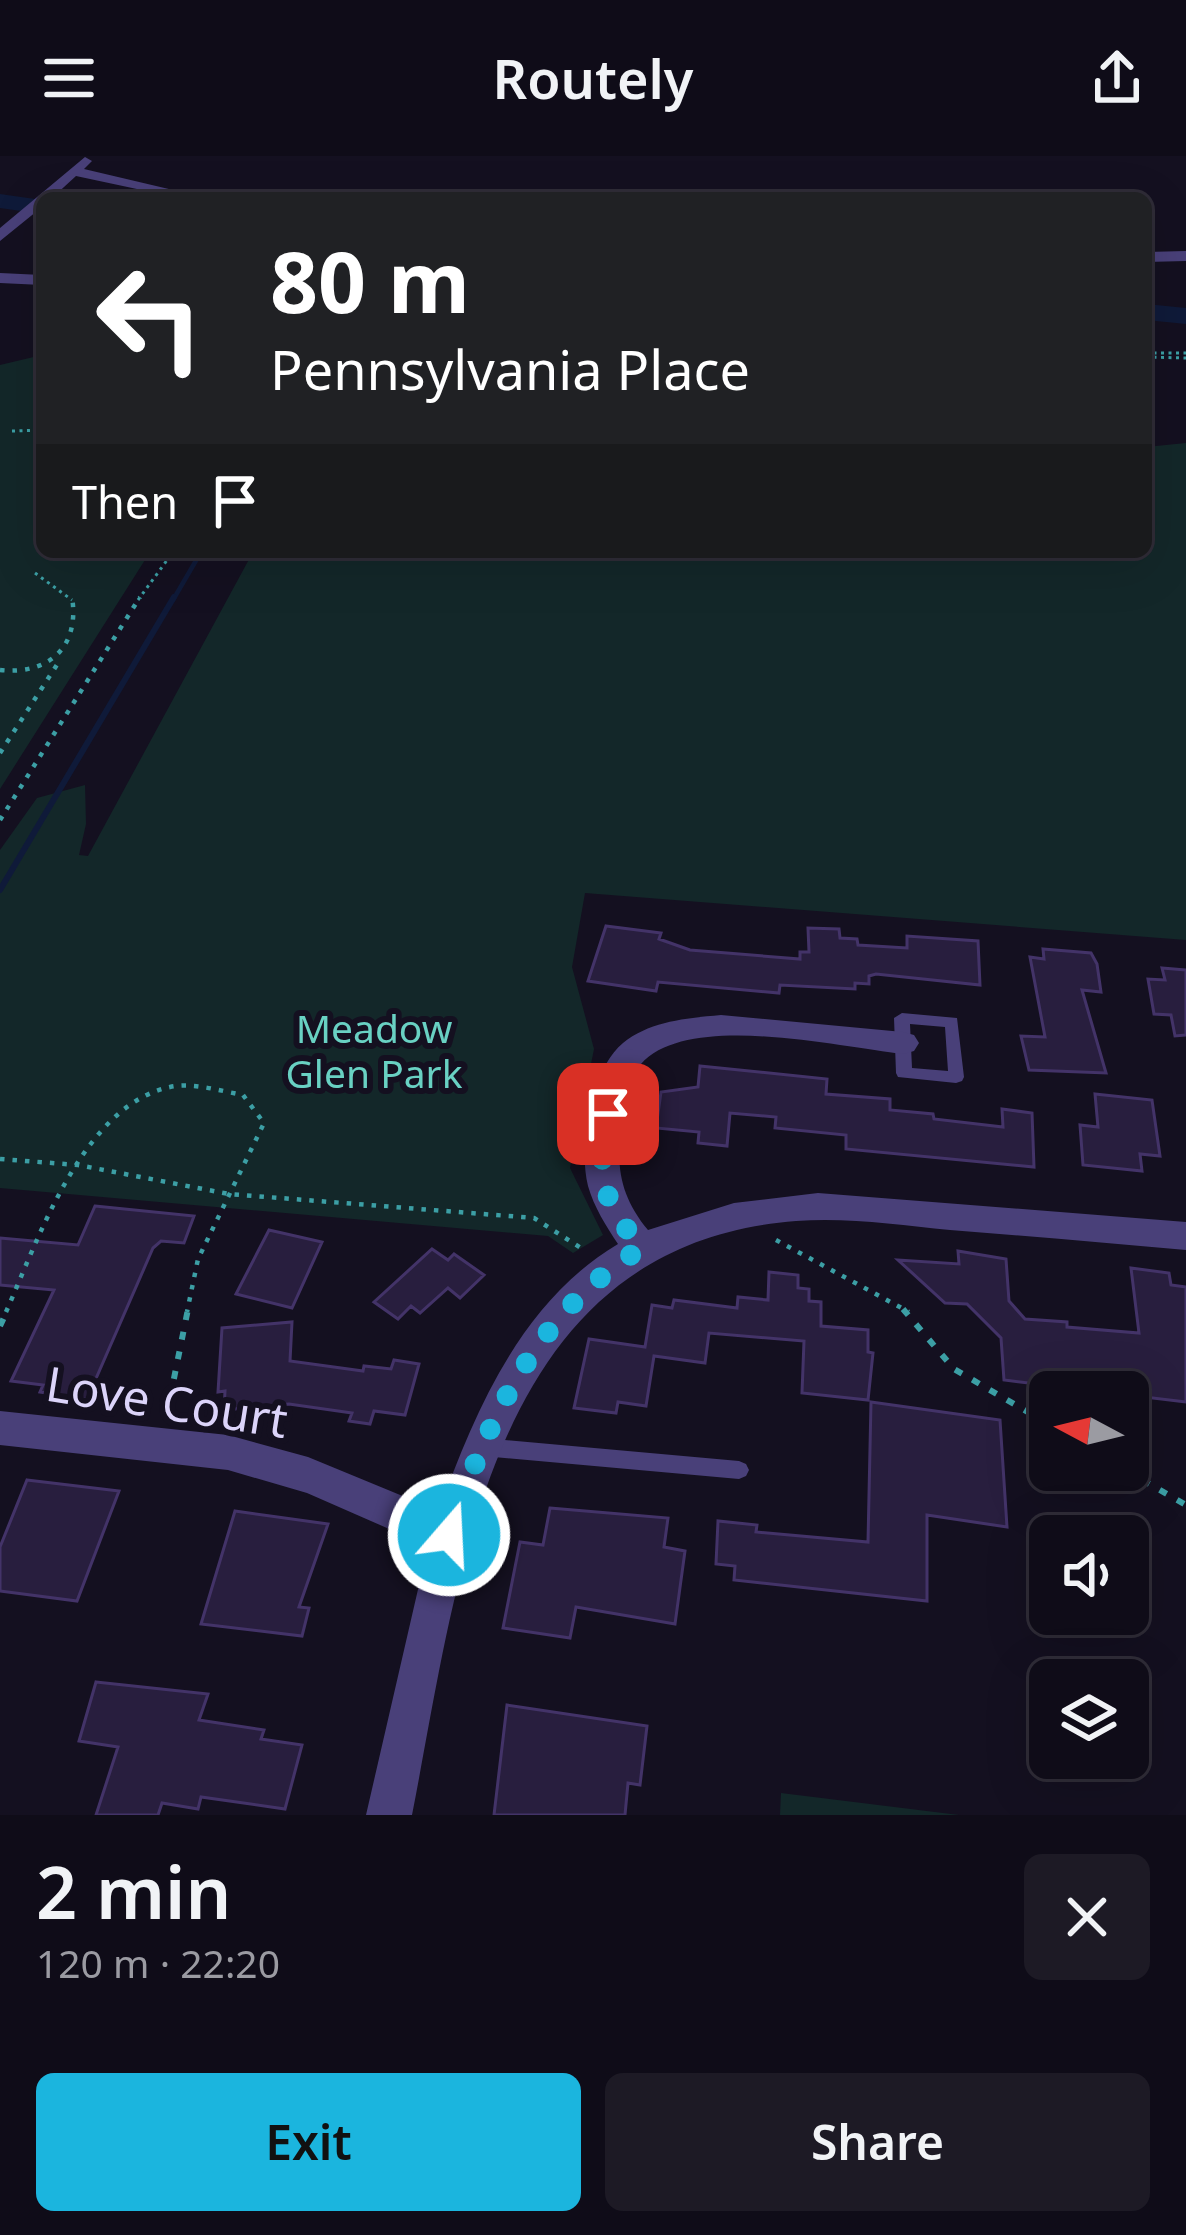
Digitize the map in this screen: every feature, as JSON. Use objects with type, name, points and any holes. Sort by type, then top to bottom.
[{"type":"street","points":[[48,192],[92,156]]},
{"type":"street","points":[[70,171],[171,192]]},
{"type":"street","points":[[0,236],[36,203]]},
{"type":"street","points":[[1152,257],[1186,256]]},
{"type":"street","points":[[0,278],[36,280]]},
{"type":"street","points":[[642,1248],[603,1193],[601,1147],[614,1081],[632,1053],[655,1036],[685,1027],[903,1042]]},
{"type":"street","points":[[388,1815],[449,1535],[480,1446],[508,1389],[550,1329],[605,1270],[642,1248],[742,1216],[847,1207],[1186,1236]]},
{"type":"street","name":"Love Court","points":[[0,1428],[160,1443],[296,1471],[449,1535]]},
{"type":"lane","points":[[902,1018],[952,1022],[956,1077],[904,1073],[903,1042],[902,1018]]},
{"type":"lane","points":[[480,1446],[739,1470]]},
{"type":"path","points":[[1152,355],[1186,356]]},
{"type":"path","points":[[13,431],[36,430]]},
{"type":"path","points":[[0,820],[116,629],[169,558]]},
{"type":"path","points":[[0,753],[63,656],[76,613],[71,594],[35,573]]},
{"type":"path","points":[[0,670],[31,671],[63,656]]},
{"type":"path","points":[[0,1326],[78,1165],[109,1124],[145,1095],[171,1086],[243,1095],[265,1123],[198,1258],[160,1443]]},
{"type":"path","points":[[0,1159],[78,1165],[229,1194],[534,1218],[562,1231],[605,1270]]},
{"type":"path","points":[[742,1216],[794,1252],[911,1313],[954,1369],[1029,1413]]},
{"type":"path","points":[[1149,1484],[1186,1505]]},
{"type":"green space","points":[[36,356],[36,558],[146,558],[0,789],[0,365]]},
{"type":"green space","name":"Meadow Glen Park","points":[[1186,443],[1186,940],[585,893],[572,967],[594,1049],[570,1168],[603,1235],[573,1253],[548,1236],[0,1188],[0,850],[37,798],[85,785],[86,824],[79,855],[88,856],[250,558],[1152,558],[1152,446]]},
{"type":"green space","points":[[781,1793],[959,1815],[780,1815]]},
{"type":"building","points":[[606,926],[661,933],[659,939],[690,950],[800,959],[800,952],[809,952],[808,928],[839,929],[840,938],[857,939],[858,945],[907,948],[907,936],[978,941],[980,985],[876,974],[869,976],[869,984],[855,983],[855,989],[780,985],[779,993],[658,982],[656,991],[588,981]]},
{"type":"building","points":[[1043,949],[1091,953],[1097,964],[1101,992],[1082,990],[1106,1073],[1029,1070],[1021,1036],[1045,1037],[1030,957],[1044,959]]},
{"type":"building","points":[[1162,968],[1186,970],[1186,1035],[1175,1036],[1171,1015],[1154,1014],[1148,979],[1165,980]]},
{"type":"building","points":[[700,1066],[827,1079],[826,1094],[890,1099],[890,1110],[933,1114],[934,1119],[1003,1127],[1002,1109],[1032,1113],[1034,1167],[846,1149],[846,1135],[775,1128],[776,1117],[730,1113],[727,1146],[698,1143],[699,1132],[656,1128],[661,1092],[698,1087]]},
{"type":"building","points":[[1095,1094],[1152,1100],[1160,1156],[1140,1154],[1142,1171],[1083,1165],[1080,1125],[1098,1127]]},
{"type":"building","points":[[95,1206],[194,1216],[184,1243],[161,1241],[153,1248],[87,1399],[40,1392],[43,1385],[11,1381],[54,1290],[0,1285],[0,1238],[78,1245]]},
{"type":"building","points":[[269,1230],[322,1242],[292,1308],[236,1294]]},
{"type":"building","points":[[432,1249],[448,1260],[454,1254],[484,1275],[460,1298],[448,1288],[420,1313],[411,1306],[398,1319],[374,1302]]},
{"type":"building","points":[[958,1251],[1006,1259],[1009,1301],[1025,1319],[1139,1333],[1131,1268],[1169,1273],[1171,1285],[1186,1287],[1186,1402],[1149,1398],[1149,1371],[1029,1371],[1029,1383],[1004,1380],[1001,1338],[967,1304],[945,1303],[898,1260],[959,1264]]},
{"type":"building","points":[[769,1272],[798,1275],[798,1288],[809,1289],[809,1301],[821,1302],[821,1326],[868,1330],[868,1352],[873,1353],[868,1400],[802,1393],[804,1341],[709,1333],[705,1363],[654,1356],[646,1406],[618,1402],[616,1413],[574,1408],[589,1339],[645,1347],[652,1305],[672,1308],[674,1300],[737,1308],[738,1297],[768,1300]]},
{"type":"building","points":[[292,1322],[290,1361],[363,1371],[364,1366],[391,1369],[394,1360],[419,1364],[405,1415],[374,1411],[370,1424],[349,1421],[352,1413],[289,1404],[224,1410],[225,1391],[218,1392],[222,1328]]},
{"type":"building","points":[[871,1402],[1000,1420],[1007,1527],[927,1515],[927,1601],[734,1580],[735,1566],[716,1564],[718,1521],[757,1525],[756,1532],[868,1542]]},
{"type":"building","points":[[27,1480],[119,1491],[77,1601],[0,1591],[0,1547]]},
{"type":"building","points":[[550,1508],[668,1518],[664,1547],[685,1551],[675,1624],[576,1607],[570,1638],[503,1628],[520,1542],[543,1545]]},
{"type":"building","points":[[235,1511],[328,1524],[299,1607],[309,1608],[302,1636],[201,1624]]},
{"type":"building","points":[[96,1682],[208,1694],[199,1720],[264,1730],[261,1739],[302,1745],[285,1809],[201,1797],[198,1809],[162,1803],[158,1815],[96,1815],[118,1747],[79,1741]]},
{"type":"building","points":[[507,1705],[647,1726],[640,1785],[628,1783],[625,1815],[494,1815]]},
{"type":"waterway","points":[[0,201],[36,206]]},
{"type":"waterway","points":[[1152,313],[1186,316]]},
{"type":"waterway","points":[[173,600],[198,558]]},
{"type":"waterway","points":[[0,890],[174,597]]},
{"type":"route","points":[[449,1535],[480,1446],[508,1389],[550,1329],[605,1270],[642,1248],[603,1193],[601,1147],[608,1114]]}]
